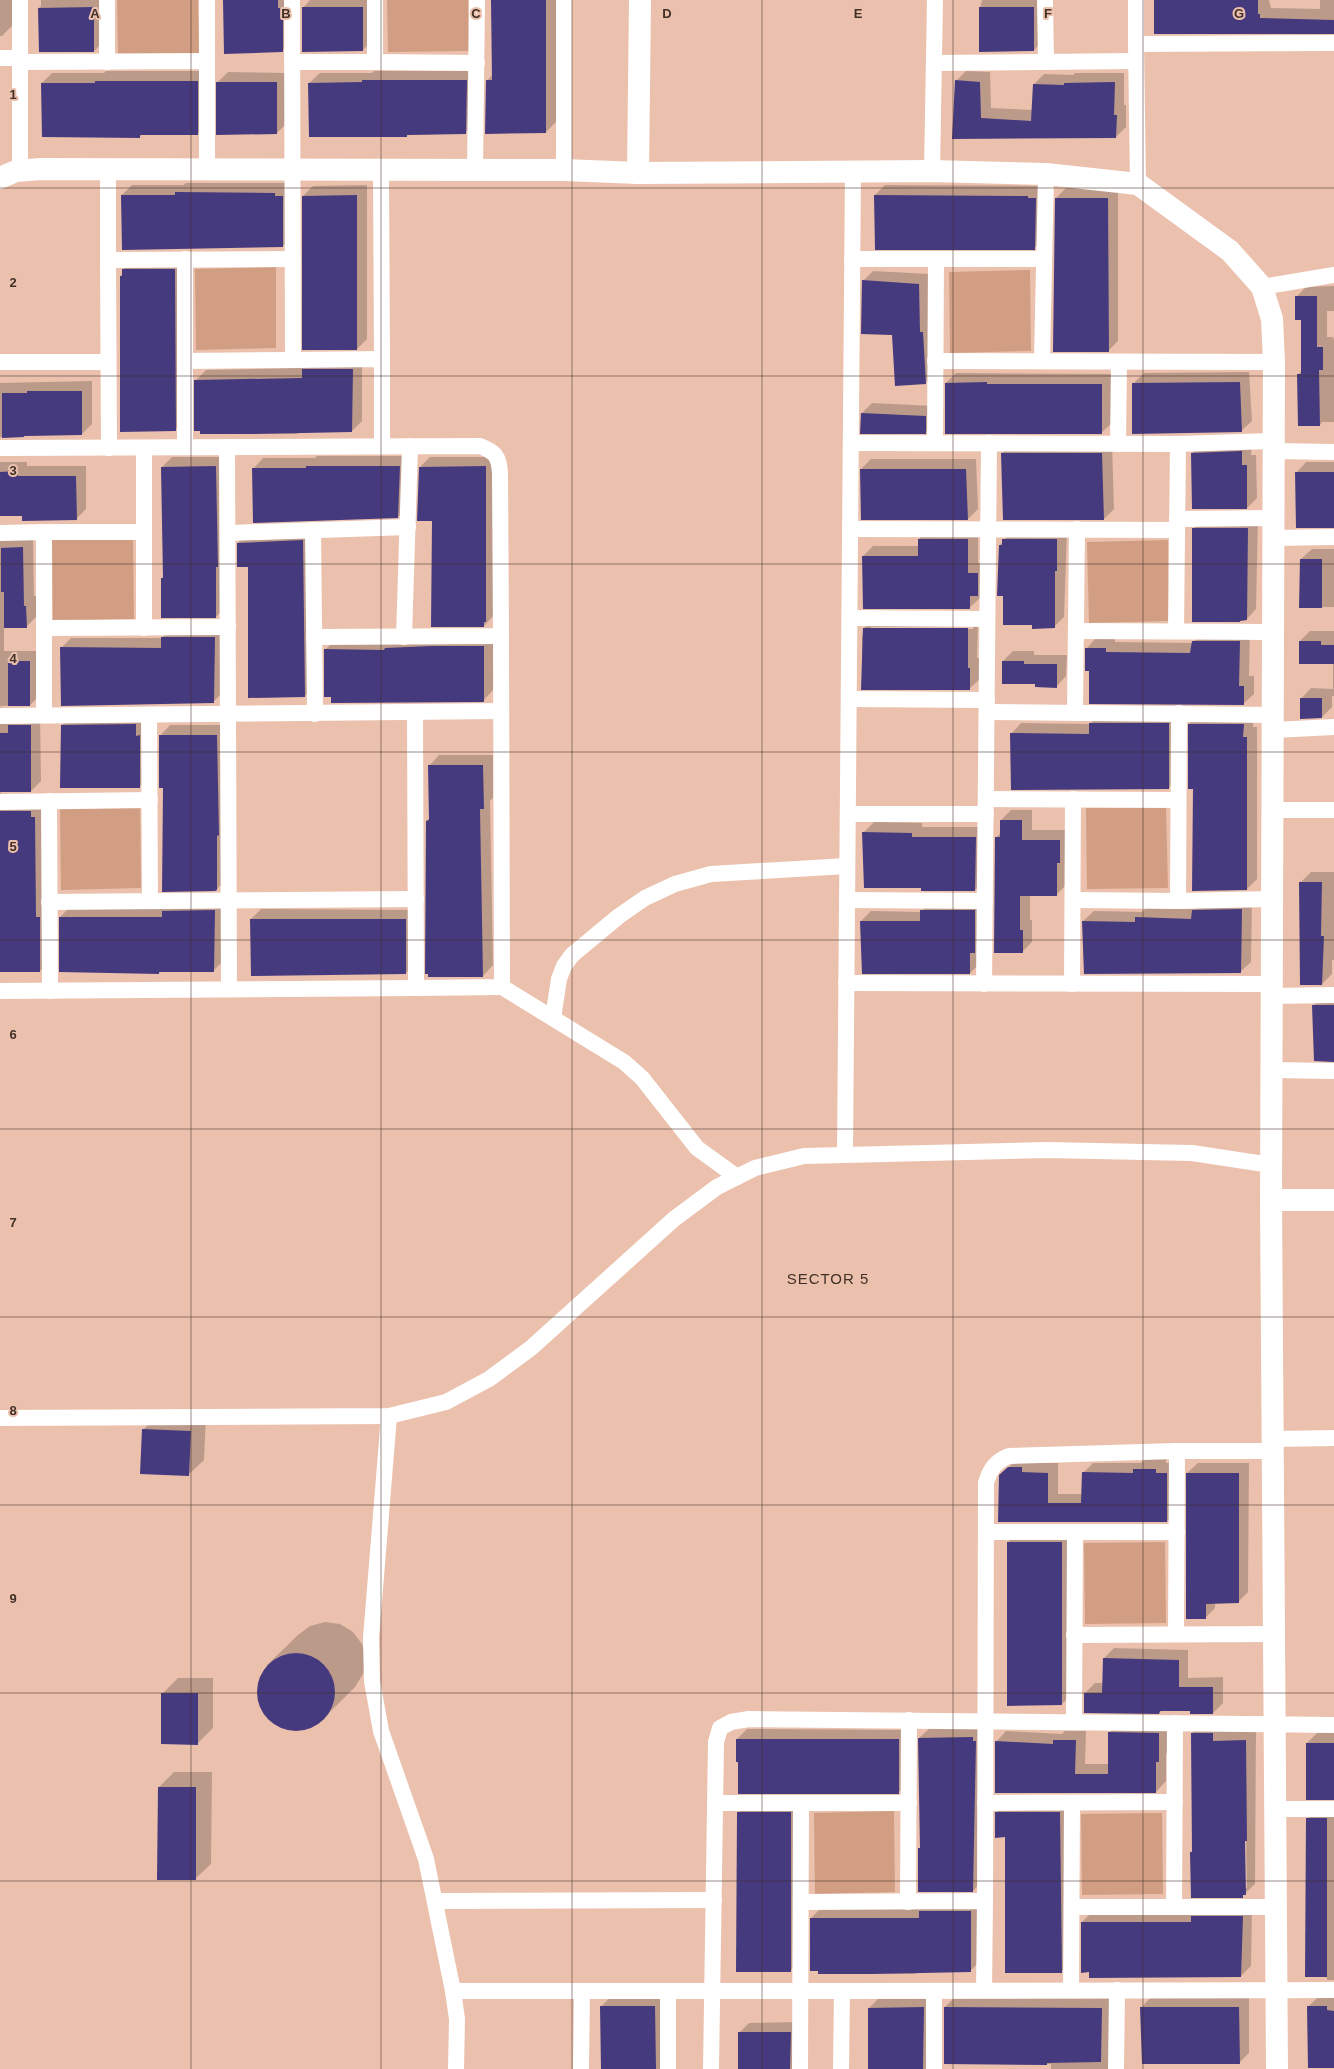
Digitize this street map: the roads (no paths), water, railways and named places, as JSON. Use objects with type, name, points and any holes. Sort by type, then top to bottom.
[{"type":"street","points":[[20,0],[20,170]]},
{"type":"street","points":[[107,0],[107,62]]},
{"type":"street","points":[[207,0],[207,170]]},
{"type":"street","points":[[292,0],[293,360]]},
{"type":"street","points":[[375,0],[375,62]]},
{"type":"street","points":[[476,170],[477,0]]},
{"type":"street","points":[[564,0],[564,170]]},
{"type":"street","points":[[638,173],[640,0]]},
{"type":"street","points":[[932,171],[936,63],[935,0]]},
{"type":"street","points":[[1045,0],[1046,62]]},
{"type":"street","points":[[1136,0],[1138,184]]},
{"type":"street","points":[[1136,44],[1334,43]]},
{"type":"street","points":[[0,58],[20,60],[107,62],[207,62]]},
{"type":"street","points":[[936,63],[1136,61]]},
{"type":"street","points":[[292,62],[477,63]]},
{"type":"street","points":[[108,169],[109,448]]},
{"type":"street","points":[[0,178],[20,170],[108,169],[381,171],[564,170],[638,173],[853,170],[1046,174],[1138,184],[1230,251],[1262,287],[1272,319],[1274,362],[1271,1200],[1276,2069]]},
{"type":"street","points":[[845,1154],[853,170]]},
{"type":"street","points":[[381,171],[382,446]]},
{"type":"street","points":[[1042,361],[1046,174]]},
{"type":"street","points":[[108,260],[293,258]]},
{"type":"street","points":[[185,259],[185,447]]},
{"type":"street","points":[[852,259],[1043,259]]},
{"type":"street","points":[[935,443],[936,259]]},
{"type":"street","points":[[1262,287],[1334,275]]},
{"type":"street","points":[[185,361],[382,359]]},
{"type":"street","points":[[935,361],[1274,362]]},
{"type":"street","points":[[0,362],[108,362]]},
{"type":"street","points":[[1118,444],[1119,362]]},
{"type":"street","points":[[851,443],[1178,444],[1274,446],[1334,452]]},
{"type":"street","points":[[984,984],[989,443]]},
{"type":"street","points":[[1176,631],[1178,444]]},
{"type":"street","points":[[404,636],[410,446]]},
{"type":"street","points":[[0,448],[480,446],[493,451],[499,462],[502,987]]},
{"type":"street","points":[[228,447],[229,989]]},
{"type":"street","points":[[144,448],[144,628]]},
{"type":"street","points":[[850,529],[1077,529],[1177,524],[1273,528],[1334,537]]},
{"type":"street","points":[[228,533],[408,527]]},
{"type":"street","points":[[1075,712],[1077,529]]},
{"type":"street","points":[[313,530],[315,714]]},
{"type":"street","points":[[0,532],[144,532]]},
{"type":"street","points":[[44,532],[44,716]]},
{"type":"street","points":[[850,618],[987,619]]},
{"type":"street","points":[[44,628],[228,627]]},
{"type":"street","points":[[1076,631],[1273,632]]},
{"type":"street","points":[[314,637],[501,636]]},
{"type":"street","points":[[849,699],[1075,712],[1179,713],[1334,727]]},
{"type":"street","points":[[0,716],[501,711]]},
{"type":"street","points":[[415,713],[416,988]]},
{"type":"street","points":[[1178,901],[1179,713]]},
{"type":"street","points":[[149,715],[150,901]]},
{"type":"street","points":[[848,814],[986,807],[1073,799],[1178,800]]},
{"type":"street","points":[[1072,984],[1073,799]]},
{"type":"street","points":[[0,802],[150,800]]},
{"type":"street","points":[[49,801],[50,991]]},
{"type":"street","points":[[1272,810],[1334,810]]},
{"type":"street","points":[[553,1018],[559,980],[564,966],[572,955],[619,916],[645,898],[675,884],[711,874],[847,866]]},
{"type":"street","points":[[50,902],[416,899]]},
{"type":"street","points":[[1073,900],[1178,901],[1272,899]]},
{"type":"street","points":[[847,900],[985,901]]},
{"type":"street","points":[[846,983],[1072,984],[1272,990],[1334,995]]},
{"type":"street","points":[[0,991],[502,987],[624,1062],[642,1078],[697,1148],[736,1177]]},
{"type":"street","points":[[1272,1070],[1334,1071]]},
{"type":"street","points":[[0,1418],[389,1416],[446,1402],[489,1379],[531,1348],[674,1219],[718,1187],[755,1168],[804,1156],[1047,1150],[1192,1153],[1272,1165]]},
{"type":"street","points":[[1271,1200],[1334,1200]]},
{"type":"street","points":[[389,1416],[372,1638],[372,1681],[381,1731],[426,1859],[453,1991],[457,2019],[456,2069]]},
{"type":"street","points":[[984,1990],[986,1483],[990,1471],[999,1460],[1009,1456],[1177,1451],[1273,1445],[1334,1438]]},
{"type":"street","points":[[1176,1634],[1177,1451]]},
{"type":"street","points":[[986,1532],[1177,1532]]},
{"type":"street","points":[[1074,1722],[1075,1532]]},
{"type":"street","points":[[1074,1635],[1274,1634]]},
{"type":"street","points":[[711,2069],[716,1742],[720,1728],[731,1722],[749,1719],[1334,1725]]},
{"type":"street","points":[[908,1902],[909,1720]]},
{"type":"street","points":[[1174,1907],[1175,1723]]},
{"type":"street","points":[[1071,1990],[1072,1802]]},
{"type":"street","points":[[985,1803],[1174,1802]]},
{"type":"street","points":[[715,1803],[909,1803]]},
{"type":"street","points":[[800,2069],[801,1803]]},
{"type":"street","points":[[1275,1809],[1334,1809]]},
{"type":"street","points":[[435,1901],[714,1900]]},
{"type":"street","points":[[801,1902],[985,1901]]},
{"type":"street","points":[[1072,1907],[1276,1907]]},
{"type":"street","points":[[1116,2069],[1117,1990]]},
{"type":"street","points":[[453,1991],[1334,1990]]},
{"type":"street","points":[[581,2069],[582,1991]]},
{"type":"street","points":[[668,1991],[668,2069]]},
{"type":"street","points":[[841,2069],[842,1991]]},
{"type":"street","points":[[934,1991],[934,2069]]},
{"type":"district","name":"SECTOR 5","points":[[828,1279]]}]
